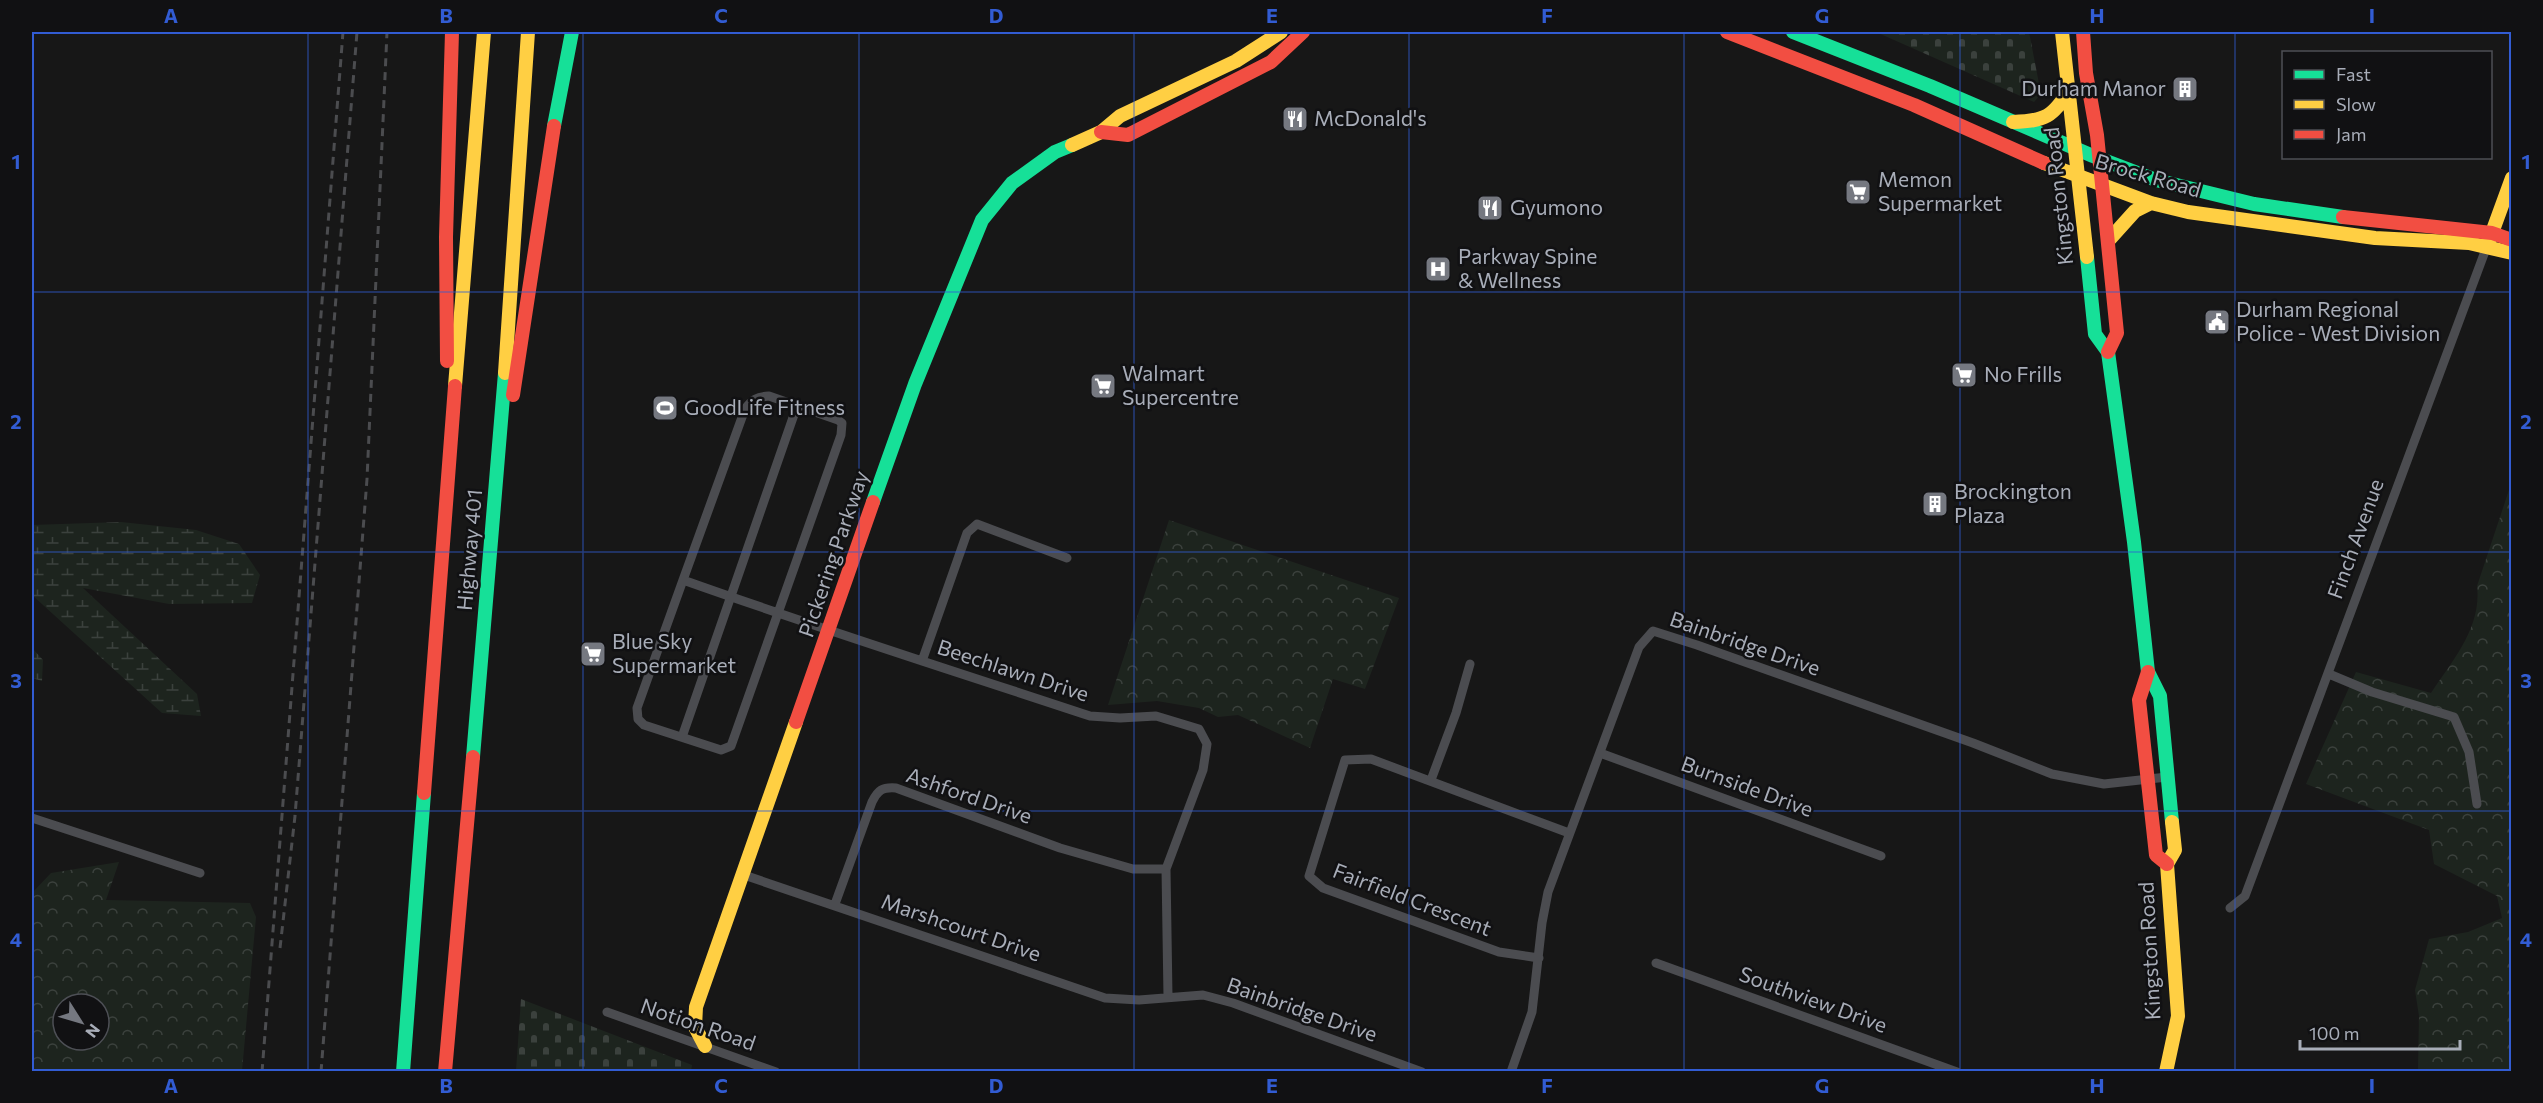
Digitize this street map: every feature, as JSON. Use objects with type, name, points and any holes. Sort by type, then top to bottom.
[{"type":"main road","points":[[451,447],[444,295],[450,157],[452,32]]},
{"type":"main road","name":"Highway 401","points":[[403,1071],[484,32]]},
{"type":"main road","name":"Highway 401","points":[[445,1071],[498,471],[528,32]]},
{"type":"main road","points":[[498,471],[527,320],[561,81],[572,32]]},
{"type":"main road","name":"Pickering Parkway","points":[[705,1046],[697,1035],[693,1022],[696,1007],[915,384],[982,220],[1012,183],[1055,152],[1101,132],[1120,116],[1236,61],[1281,32]]},
{"type":"main road","name":"Pickering Parkway","points":[[1101,132],[1128,135],[1271,62],[1303,32]]},
{"type":"main road","name":"Brock Road","points":[[1727,32],[1914,105],[2078,177],[2151,203],[2188,212],[2312,230],[2511,240]]},
{"type":"main road","name":"Brock Road","points":[[1793,32],[2013,122],[2099,160],[2177,186],[2253,204],[2489,239],[2511,253]]},
{"type":"main road","name":"Kingston Road","points":[[2062,32],[2095,334],[2108,352],[2134,542],[2148,672],[2160,696],[2175,850],[2167,864],[2178,1016],[2166,1071]]},
{"type":"main road","name":"Kingston Road","points":[[2083,32],[2086,73],[2097,135],[2117,333],[2108,352]]},
{"type":"main road","points":[[2013,122],[2036,121],[2052,116],[2070,89]]},
{"type":"main road","name":"Finch Avenue","points":[[2489,239],[2511,178]]},
{"type":"main road","points":[[2108,241],[2135,211],[2151,203]]},
{"type":"main road","name":"Kingston Road","points":[[2148,672],[2139,700],[2156,855],[2167,864]]},
{"type":"street","points":[[1188,85],[1196,100]]},
{"type":"street","name":"Finch Avenue","points":[[2230,908],[2245,896],[2489,239]]},
{"type":"street","points":[[769,396],[842,423],[841,435],[731,746],[721,750],[644,725],[638,719],[637,708],[683,580],[745,409],[751,401],[758,397],[769,396]]},
{"type":"street","points":[[682,737],[797,406]]},
{"type":"street","points":[[922,661],[967,533],[977,524],[1067,558]]},
{"type":"street","name":"Beechlawn Drive","points":[[683,580],[829,632],[1089,716],[1120,718],[1156,716],[1199,729],[1207,744],[1203,770],[1167,870],[1168,997]]},
{"type":"street","name":"Bainbridge Drive","points":[[1511,1071],[1532,1012],[1548,892],[1638,647],[1653,631],[1973,743],[2052,774],[2104,784],[2167,777]]},
{"type":"street","points":[[1431,780],[1456,713],[1470,664]]},
{"type":"street","points":[[2329,674],[2372,692],[2454,717],[2469,752],[2477,804]]},
{"type":"street","name":"Burnside Drive","points":[[1600,753],[1881,856]]},
{"type":"street","name":"Fairfield Crescent","points":[[1539,958],[1499,952],[1461,939],[1323,888],[1310,876],[1345,760],[1371,759],[1569,833]]},
{"type":"street","name":"Ashford Drive","points":[[835,904],[872,802],[878,791],[884,787],[896,788],[1060,848],[1133,869],[1167,870]]},
{"type":"street","points":[[32,818],[200,873]]},
{"type":"street","name":"Marshcourt Drive","points":[[744,875],[835,904],[1105,998],[1139,1000],[1168,997]]},
{"type":"street","name":"Southview Drive","points":[[1656,963],[1957,1071]]},
{"type":"street","name":"Bainbridge Drive","points":[[1168,997],[1203,995],[1233,1003],[1422,1071]]},
{"type":"street","name":"Notion Road","points":[[607,1012],[776,1071]]},
{"type":"green space","points":[[1876,32],[2029,32],[2041,94],[2034,102]]},
{"type":"green space","points":[[2511,484],[2511,1071],[2418,1071],[2419,1016],[2415,990],[2429,939],[2468,932],[2502,918],[2497,896],[2434,864],[2429,830],[2306,784],[2356,672],[2431,693],[2470,629],[2475,615],[2477,586]]},
{"type":"green space","points":[[1169,520],[1399,598],[1365,689],[1333,679],[1310,748],[1238,715],[1218,717],[1199,708],[1157,701],[1108,705]]},
{"type":"green space","points":[[121,522],[196,530],[239,544],[260,575],[252,603],[169,604],[83,588],[197,694],[201,716],[162,713],[32,595],[32,525]]},
{"type":"green space","points":[[32,648],[43,660],[42,681],[32,678]]},
{"type":"green space","points":[[119,862],[106,900],[250,903],[256,917],[242,1071],[32,1071],[32,893],[51,873]]},
{"type":"green space","points":[[521,999],[692,1065],[691,1071],[516,1071]]},
{"type":"railway","points":[[262,1072],[343,32]]},
{"type":"railway","points":[[280,948],[295,816],[357,32]]},
{"type":"railway","points":[[321,1072],[367,479],[387,32]]},
{"type":"traffic: fast","points":[[554,126],[572,32]]},
{"type":"traffic: fast","points":[[1793,32],[2156,180],[2254,204],[2343,217]]},
{"type":"traffic: fast","points":[[873,502],[915,384],[982,220],[1012,183],[1055,152],[1072,145]]},
{"type":"traffic: fast","points":[[2087,257],[2095,334],[2108,352],[2134,542],[2148,672],[2160,696],[2172,822]]},
{"type":"traffic: fast","points":[[473,757],[505,373]]},
{"type":"traffic: fast","points":[[403,1072],[424,793]]},
{"type":"traffic: slow","points":[[455,386],[484,32]]},
{"type":"traffic: slow","points":[[505,373],[528,32]]},
{"type":"traffic: slow","points":[[1072,145],[1101,132],[1120,116],[1236,61],[1281,32]]},
{"type":"traffic: slow","points":[[2062,32],[2087,257]]},
{"type":"traffic: slow","points":[[2013,122],[2041,119],[2047,116],[2058,106],[2070,89]]},
{"type":"traffic: slow","points":[[2044,163],[2151,203],[2188,212],[2375,238],[2469,243],[2512,253]]},
{"type":"traffic: slow","points":[[2489,241],[2512,178]]},
{"type":"traffic: slow","points":[[2108,241],[2135,211],[2151,203]]},
{"type":"traffic: slow","points":[[705,1046],[695,1027],[696,1007],[796,722]]},
{"type":"traffic: slow","points":[[2166,1072],[2178,1016],[2167,864],[2175,850],[2172,822]]},
{"type":"traffic: jam","points":[[447,361],[446,237],[452,32]]},
{"type":"traffic: jam","points":[[1101,132],[1128,135],[1271,62],[1303,32]]},
{"type":"traffic: jam","points":[[1727,32],[1914,105],[2044,163]]},
{"type":"traffic: jam","points":[[2083,32],[2086,73],[2097,135],[2117,333],[2108,352]]},
{"type":"traffic: jam","points":[[513,395],[554,126]]},
{"type":"traffic: jam","points":[[2343,217],[2492,233],[2512,240]]},
{"type":"traffic: jam","points":[[424,793],[455,386]]},
{"type":"traffic: jam","points":[[796,722],[873,502]]},
{"type":"traffic: jam","points":[[2148,672],[2139,700],[2156,855],[2167,864]]},
{"type":"traffic: jam","points":[[445,1072],[473,757]]},
{"type":"place","name":"Durham Manor","points":[[2185,89]]},
{"type":"place","name":"McDonald's","points":[[1295,119]]},
{"type":"place","name":"Memon Supermarket","points":[[1858,192]]},
{"type":"place","name":"Gyumono","points":[[1490,208]]},
{"type":"place","name":"Parkway Spine & Wellness","points":[[1438,269]]},
{"type":"place","name":"Durham Regional Police - West Division","points":[[2217,322]]},
{"type":"place","name":"No Frills","points":[[1964,375]]},
{"type":"place","name":"Walmart Supercentre","points":[[1103,386]]},
{"type":"place","name":"GoodLife Fitness","points":[[665,408]]},
{"type":"place","name":"Brockington Plaza","points":[[1935,504]]},
{"type":"place","name":"Blue Sky Supermarket","points":[[593,654]]}]
